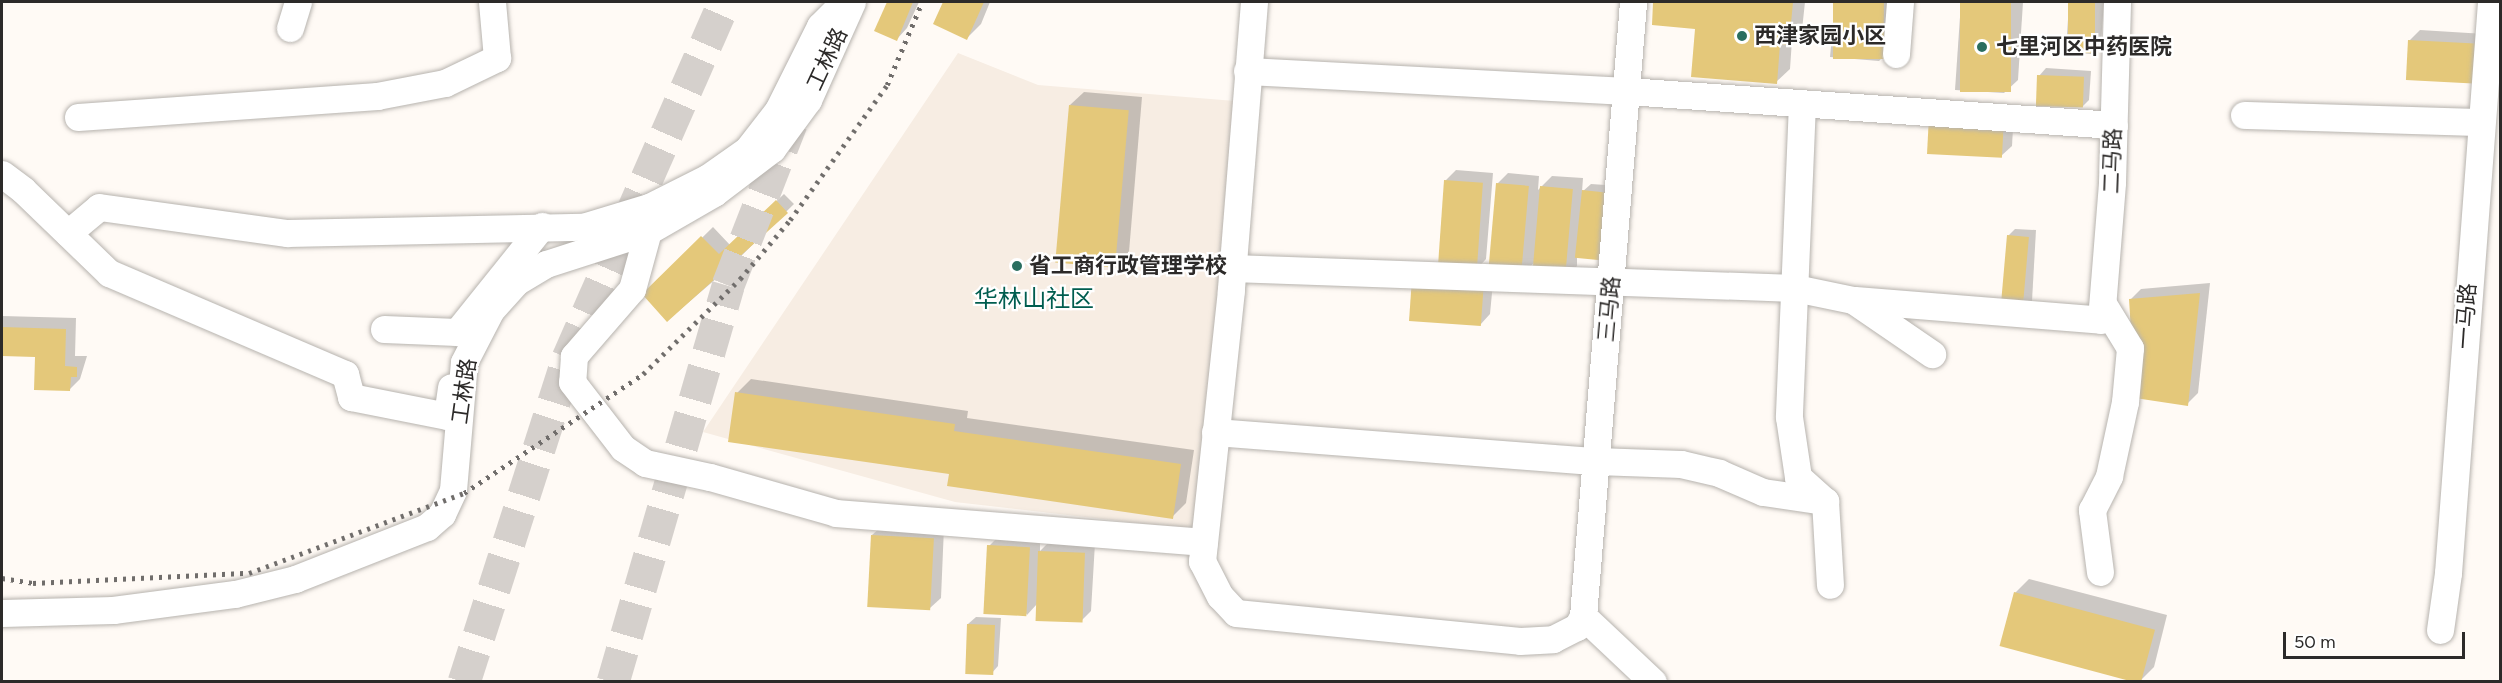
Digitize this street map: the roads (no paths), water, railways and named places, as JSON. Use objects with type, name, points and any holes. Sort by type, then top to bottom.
[{"type":"street","points":[[290,28],[298,2]]},
{"type":"street","points":[[78,117],[377,96],[445,83],[497,58],[492,2]]},
{"type":"street","points":[[68,233],[99,207],[286,233],[543,226],[583,227],[649,207],[707,178],[747,150],[778,110],[820,26],[844,2]]},
{"type":"street","name":"工林路","points":[[2,613],[113,610],[235,594],[295,579],[427,527],[442,514],[453,490],[464,362],[491,310],[516,282],[546,264],[648,231],[714,193],[772,149],[808,100],[852,2]]},
{"type":"street","points":[[1254,2],[1232,268],[1202,561],[1220,596],[1236,613],[1520,641],[1553,639],[1577,627],[1583,616],[1653,681]]},
{"type":"street","name":"三马路","points":[[1583,616],[1633,2]]},
{"type":"street","points":[[1896,54],[1900,2]]},
{"type":"street","name":"二马路","points":[[2102,312],[2114,125],[2117,2]]},
{"type":"street","name":"一马路","points":[[2440,630],[2448,573],[2480,122],[2491,2]]},
{"type":"street","points":[[1247,70],[1626,91],[2114,125]]},
{"type":"street","points":[[1802,103],[1789,417],[1798,477],[1825,501],[1830,585]]},
{"type":"street","points":[[2244,115],[2480,122]]},
{"type":"street","points":[[2,174],[109,273],[345,374],[351,397],[447,416],[458,332],[543,226]]},
{"type":"street","points":[[648,231],[632,289],[574,356],[572,382],[623,448],[645,463],[710,477],[836,513],[1204,542]]},
{"type":"street","points":[[1232,268],[1795,288],[1853,300],[2102,312],[2130,348],[2125,402],[2109,476],[2092,510],[2100,572]]},
{"type":"street","points":[[1853,300],[1932,354]]},
{"type":"street","points":[[384,329],[458,332]]},
{"type":"street","points":[[1215,432],[1596,462],[1681,464],[1719,473],[1763,492],[1825,501]]},
{"type":"tunnel","points":[[464,682],[568,358],[724,2]]},
{"type":"tunnel","points":[[613,682],[728,285],[791,123]]},
{"type":"railway","points":[[2,578],[33,583],[249,573],[464,493],[643,374],[740,279],[790,220],[887,85],[922,2]]},
{"type":"place","name":"西津家园小区","points":[[1742,36]]},
{"type":"place","name":"七里河区中药医院","points":[[1982,47]]},
{"type":"place","name":"省工商行政管理学校","points":[[1017,266]]},
{"type":"district","name":"华林山社区","points":[[1034,299]]}]
